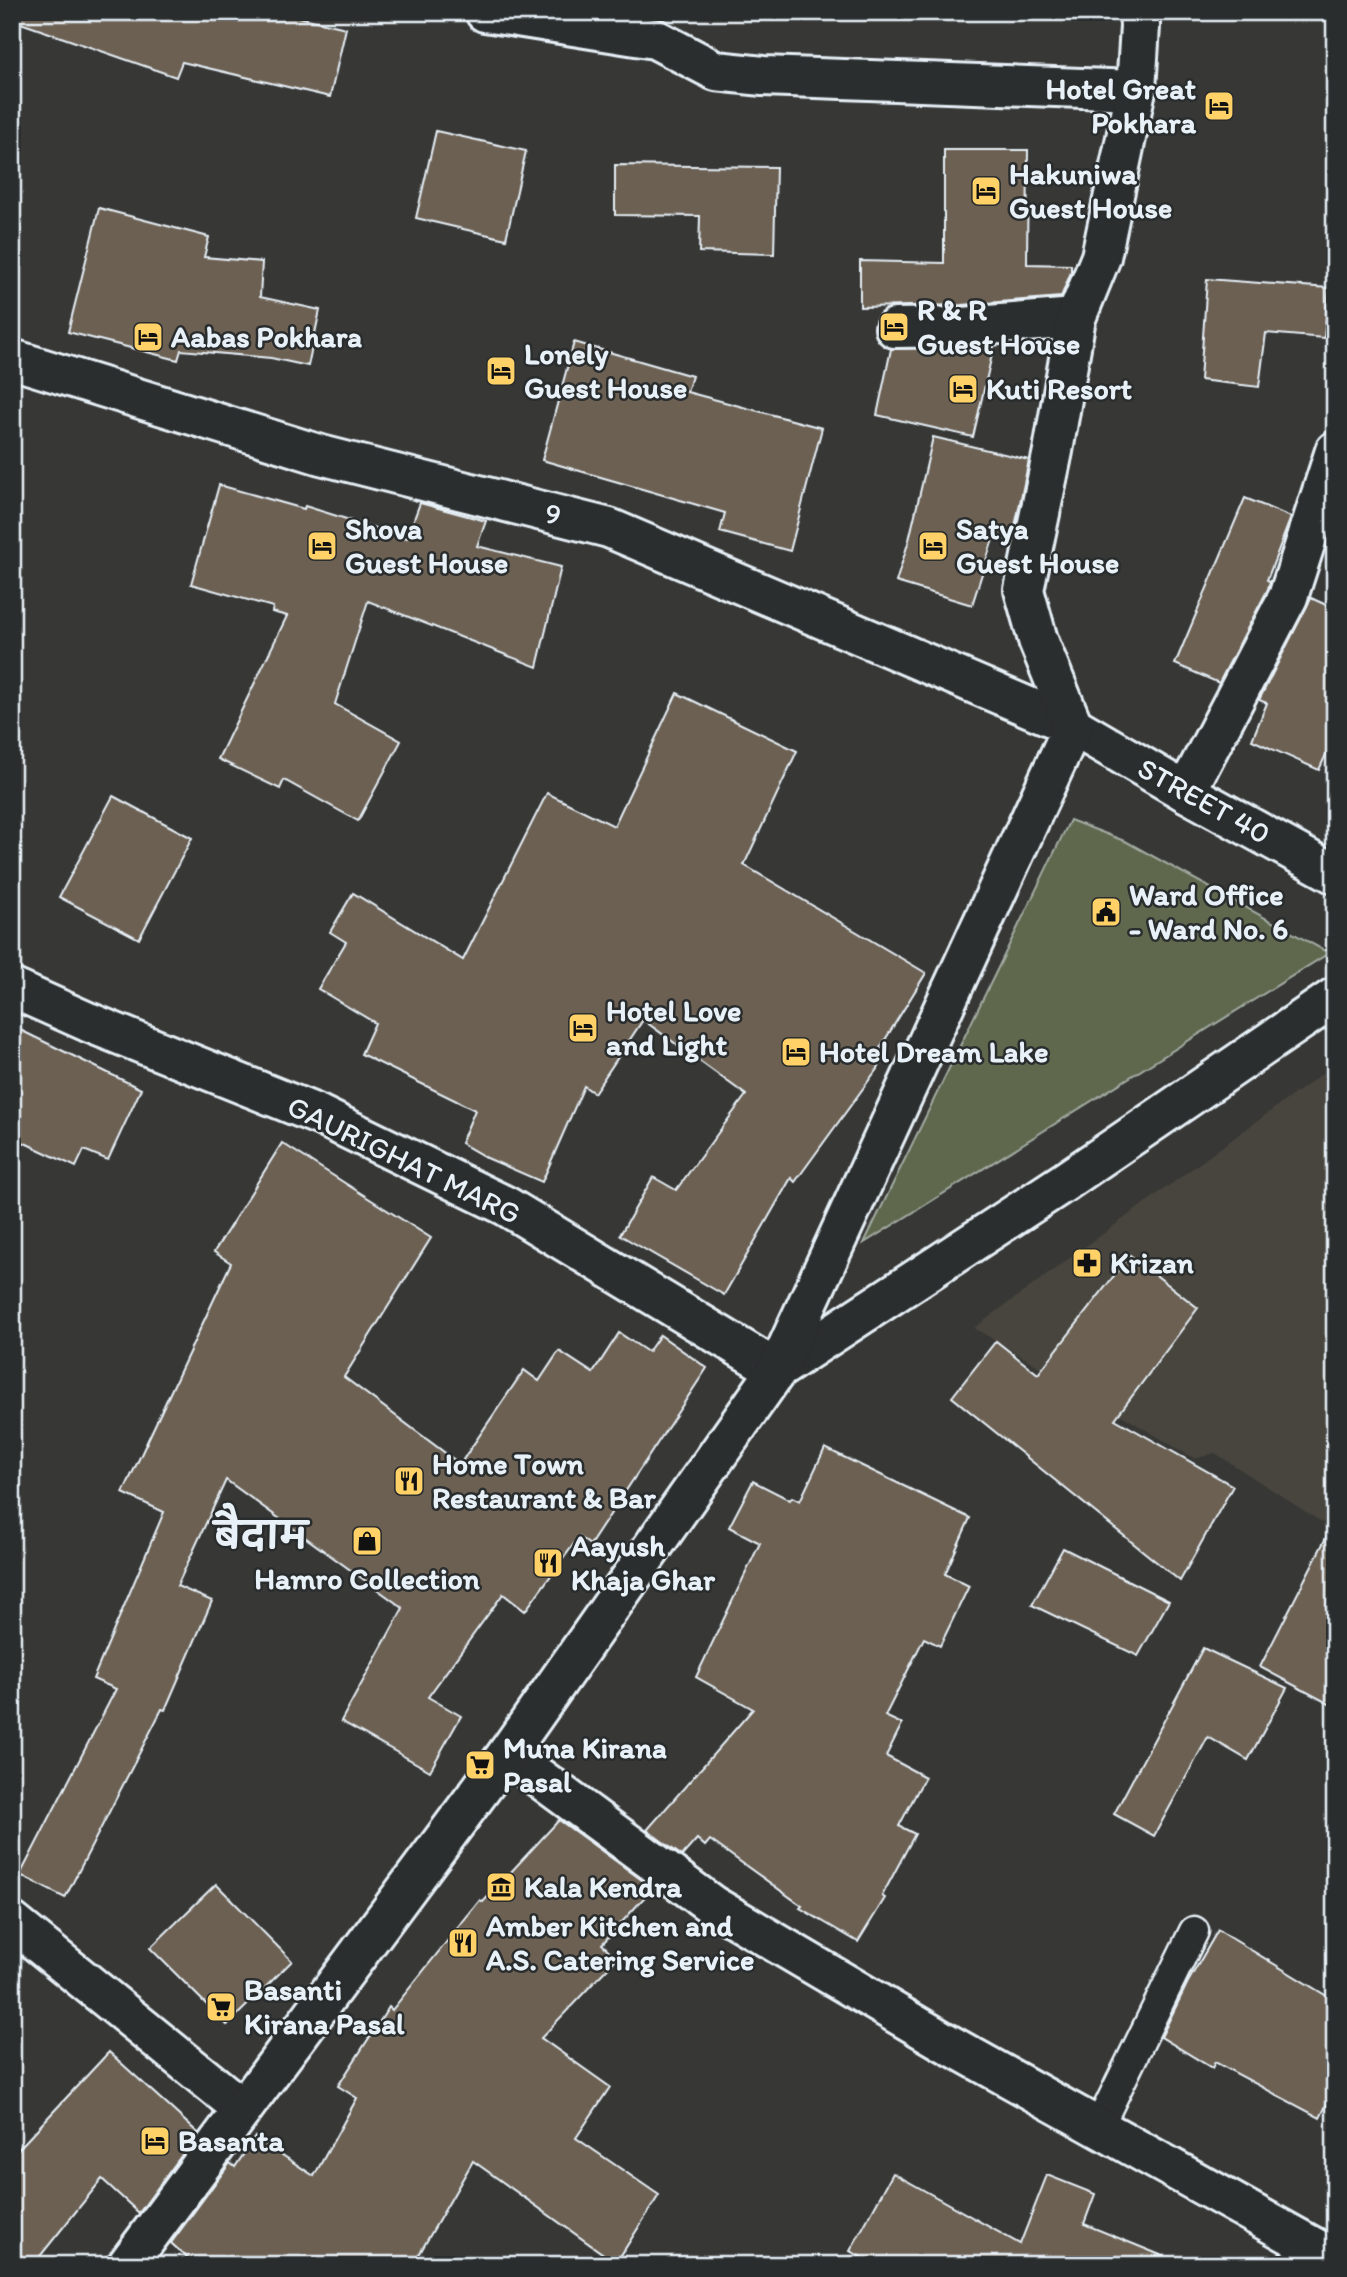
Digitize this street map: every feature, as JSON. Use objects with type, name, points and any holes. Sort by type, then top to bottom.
[{"type":"street","points":[[485,12],[656,39],[716,71],[751,75],[1136,90]]},
{"type":"street","points":[[127,2265],[507,1754],[777,1370],[1073,726],[1038,640],[1024,590],[1053,451],[1076,318],[1101,257],[1136,90],[1139,12]]},
{"type":"street","points":[[895,328],[963,327],[1076,318]]},
{"type":"street","name":"9","points":[[12,359],[321,455],[609,528],[1073,726]]},
{"type":"street","points":[[1186,793],[1288,597],[1335,451]]},
{"type":"street","name":"STREET 40","points":[[1073,726],[1186,793],[1335,874]]},
{"type":"street","name":"GAURIGHAT MARG","points":[[12,988],[319,1115],[506,1206],[777,1370]]},
{"type":"street","points":[[777,1370],[1063,1183],[1335,997]]},
{"type":"street","points":[[507,1754],[712,1905],[943,2041],[1335,2259]]},
{"type":"street","points":[[12,1922],[243,2109]]},
{"type":"lane","points":[[1098,2128],[1194,1931]]},
{"type":"shaded area","points":[[1335,1064],[1335,1531],[1215,1453],[1195,1459],[974,1328]]},
{"type":"green space","points":[[1070,820],[1127,842],[1329,953],[864,1243]]},
{"type":"building","points":[[12,12],[277,12],[346,28],[330,97],[182,62],[176,77],[12,20]]},
{"type":"building","points":[[436,131],[526,151],[506,239],[416,218]]},
{"type":"building","points":[[944,150],[1028,150],[1027,264],[1071,265],[1061,297],[962,305],[860,307],[860,261],[944,263]]},
{"type":"building","points":[[615,165],[776,167],[774,254],[699,252],[700,216],[615,215]]},
{"type":"building","points":[[99,208],[209,237],[204,257],[262,262],[260,297],[320,310],[308,366],[271,358],[181,350],[178,360],[68,332]]},
{"type":"building","points":[[1207,279],[1329,288],[1324,338],[1266,333],[1259,387],[1200,380]]},
{"type":"building","points":[[574,342],[692,376],[687,392],[822,428],[790,551],[720,532],[725,513],[542,460]]},
{"type":"building","points":[[994,346],[973,437],[877,415],[891,349]]},
{"type":"building","points":[[933,437],[1029,460],[1012,541],[994,536],[972,605],[896,582],[909,540]]},
{"type":"building","points":[[219,485],[304,509],[305,506],[407,538],[420,503],[486,521],[477,546],[561,567],[537,667],[368,601],[335,704],[401,741],[358,821],[284,780],[280,789],[218,759],[287,616],[272,612],[273,607],[191,584]]},
{"type":"building","points":[[1245,498],[1291,517],[1267,580],[1270,581],[1268,589],[1219,683],[1175,664]]},
{"type":"building","points":[[1311,598],[1335,609],[1335,735],[1319,770],[1252,740],[1267,703],[1259,700]]},
{"type":"building","points":[[677,693],[797,751],[744,865],[926,973],[880,1048],[888,1054],[795,1182],[791,1178],[724,1295],[620,1235],[653,1177],[676,1190],[746,1095],[643,1020],[594,1093],[584,1086],[542,1182],[487,1158],[461,1143],[475,1110],[361,1054],[375,1023],[318,989],[346,942],[330,932],[353,893],[463,960],[547,793],[614,826]]},
{"type":"building","points":[[113,796],[192,838],[139,939],[59,897]]},
{"type":"building","points":[[12,1026],[141,1089],[108,1160],[84,1150],[76,1167],[12,1137]]},
{"type":"building","points":[[282,1143],[431,1238],[344,1377],[460,1464],[524,1370],[539,1381],[559,1351],[593,1373],[619,1333],[648,1352],[660,1335],[707,1368],[590,1545],[579,1537],[525,1611],[503,1594],[428,1697],[461,1716],[430,1771],[341,1721],[403,1608],[226,1480],[177,1586],[212,1601],[165,1710],[162,1709],[65,1898],[20,1875],[116,1689],[93,1679],[164,1512],[123,1493],[231,1263],[214,1252]]},
{"type":"building","points":[[1130,1255],[1198,1308],[1115,1419],[1233,1486],[1180,1581],[952,1397],[996,1341],[1038,1374]]},
{"type":"building","points":[[825,1448],[970,1518],[945,1574],[969,1586],[940,1646],[924,1638],[885,1716],[902,1724],[886,1756],[925,1777],[899,1826],[915,1834],[882,1896],[885,1898],[858,1942],[800,1908],[802,1906],[710,1840],[705,1846],[697,1839],[682,1856],[647,1830],[753,1709],[696,1677],[760,1543],[729,1527],[753,1481],[790,1500],[792,1497],[800,1501]]},
{"type":"building","points":[[1335,1520],[1335,1707],[1260,1667]]},
{"type":"building","points":[[1063,1548],[1169,1601],[1138,1656],[1032,1605]]},
{"type":"building","points":[[1203,1648],[1287,1688],[1248,1760],[1208,1737],[1154,1836],[1114,1814]]},
{"type":"building","points":[[559,1820],[653,1888],[602,1944],[617,1958],[541,2038],[610,2087],[576,2138],[659,2195],[616,2263],[473,2161],[413,2265],[195,2265],[171,2243],[230,2163],[235,2167],[255,2137],[314,2176],[357,2098],[338,2086],[389,2007],[392,2010],[480,1900],[483,1902]]},
{"type":"building","points":[[216,1884],[292,1961],[227,2025],[150,1948]]},
{"type":"building","points":[[1218,1930],[1335,2001],[1335,2088],[1320,2118],[1215,2062],[1212,2068],[1161,2037]]},
{"type":"building","points":[[109,2052],[198,2133],[139,2213],[102,2179],[33,2265],[12,2265],[12,2156]]},
{"type":"building","points":[[893,2173],[1020,2244],[1047,2175],[1095,2194],[1084,2224],[1180,2265],[876,2265],[850,2251]]},
{"type":"place","name":"Hotel Great Pokhara","points":[[1219,106]]},
{"type":"place","name":"Hakuniwa Guest House","points":[[986,191]]},
{"type":"place","name":"R & R Guest House","points":[[894,327]]},
{"type":"place","name":"Aabas Pokhara","points":[[148,337]]},
{"type":"place","name":"Lonely Guest House","points":[[501,371]]},
{"type":"place","name":"Kuti Resort","points":[[963,389]]},
{"type":"place","name":"Shova Guest House","points":[[322,546]]},
{"type":"place","name":"Satya Guest House","points":[[933,546]]},
{"type":"place","name":"Ward Office - Ward No. 6","points":[[1106,912]]},
{"type":"place","name":"Hotel Love and Light","points":[[583,1028]]},
{"type":"place","name":"Hotel Dream Lake","points":[[796,1052]]},
{"type":"place","name":"Krizan","points":[[1087,1263]]},
{"type":"place","name":"Home Town Restaurant & Bar","points":[[409,1481]]},
{"type":"place","name":"Hamro Collection","points":[[367,1541]]},
{"type":"place","name":"Aayush Khaja Ghar","points":[[548,1563]]},
{"type":"place","name":"Muna Kirana Pasal","points":[[480,1765]]},
{"type":"place","name":"Kala Kendra","points":[[501,1887]]},
{"type":"place","name":"Amber Kitchen and A.S. Catering Service","points":[[463,1943]]},
{"type":"place","name":"Basanti Kirana Pasal","points":[[221,2007]]},
{"type":"place","name":"Basanta","points":[[155,2141]]},
{"type":"district","name":"बैदाम","points":[[261,1535]]}]
